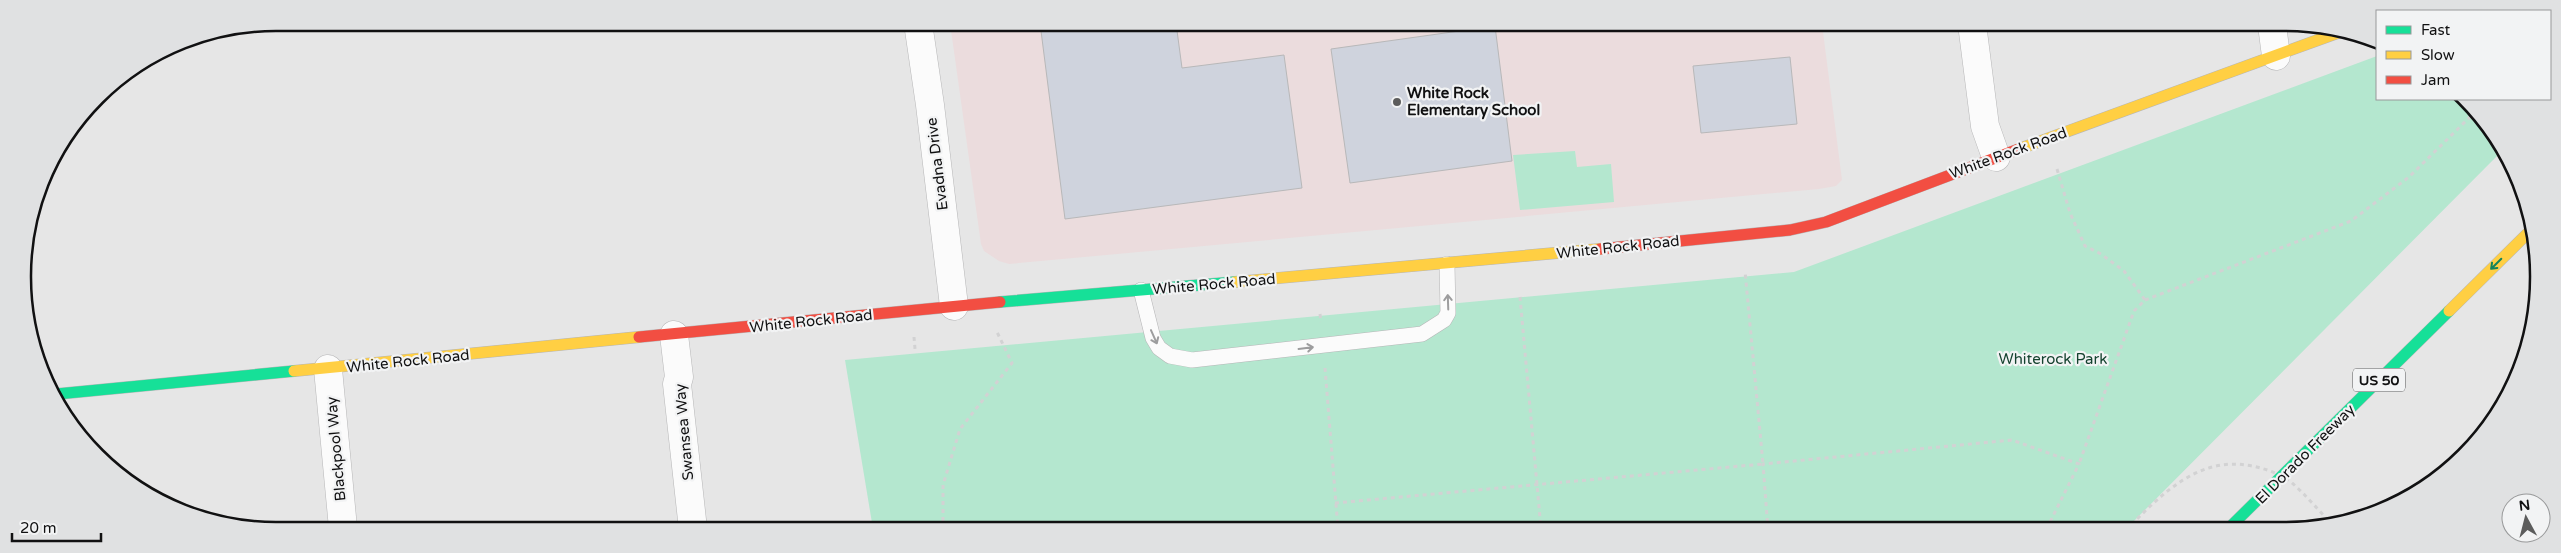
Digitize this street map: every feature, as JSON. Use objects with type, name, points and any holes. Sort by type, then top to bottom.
[{"type":"main road","name":"White Rock Road","points":[[61,394],[328,369],[954,306],[1447,264],[1790,230],[1826,222],[1996,157],[2330,36]]},
{"type":"main road","name":"El Dorado Freeway","points":[[2236,522],[2526,235]]},
{"type":"street","name":"Evadna Drive","points":[[919,31],[954,306]]},
{"type":"street","points":[[1973,31],[1985,126],[1996,157]]},
{"type":"street","points":[[2273,31],[2276,56]]},
{"type":"street","name":"Swansea Way","points":[[674,335],[677,384],[692,522]]},
{"type":"street","name":"Blackpool Way","points":[[328,369],[342,522]]},
{"type":"lane","points":[[1141,290],[1153,338],[1159,348],[1170,356],[1192,360],[1426,332],[1444,320],[1448,313],[1447,264]]},
{"type":"path","points":[[2050,522],[2079,464],[2134,311],[2144,300],[2351,221],[2409,176],[2470,117]]},
{"type":"path","points":[[2057,169],[2070,213],[2086,246],[2101,254],[2124,271],[2144,300]]},
{"type":"path","points":[[1745,271],[1767,522]]},
{"type":"path","points":[[1520,297],[1540,522]]},
{"type":"path","points":[[943,522],[943,485],[960,429],[1012,363],[996,327]]},
{"type":"path","points":[[1324,363],[1337,522]]},
{"type":"path","points":[[1336,503],[1536,486],[2012,440],[2079,464]]},
{"type":"path","points":[[2134,522],[2161,495],[2184,477],[2216,464],[2242,464],[2269,469],[2290,482],[2326,518]]},
{"type":"shaded area","name":"White Rock Elementary School","points":[[951,31],[1823,31],[1842,180],[1836,186],[1009,264],[999,261],[984,251],[981,244]]},
{"type":"green space","name":"Whiterock Park","points":[[2376,56],[2376,100],[2455,100],[2479,127],[2498,155],[2133,522],[872,522],[845,360],[1794,272]]},
{"type":"green space","points":[[1575,151],[1577,167],[1611,164],[1614,202],[1520,210],[1513,155]]},
{"type":"building","points":[[1041,31],[1177,31],[1182,68],[1284,55],[1302,188],[1065,219]]},
{"type":"building","points":[[1459,31],[1496,31],[1512,161],[1350,183],[1331,49]]},
{"type":"building","points":[[1790,57],[1797,124],[1701,133],[1693,66]]},
{"type":"traffic: fast","points":[[1000,302],[1235,282]]},
{"type":"traffic: fast","points":[[2235,522],[2449,311]]},
{"type":"traffic: fast","points":[[61,394],[294,371]]},
{"type":"traffic: slow","points":[[2019,149],[2330,36]]},
{"type":"traffic: slow","points":[[2449,311],[2526,235]]},
{"type":"traffic: slow","points":[[1235,282],[1600,249]]},
{"type":"traffic: slow","points":[[294,371],[639,337]]},
{"type":"traffic: jam","points":[[1600,249],[1790,230],[1826,222],[2019,149]]},
{"type":"traffic: jam","points":[[639,337],[1000,302]]},
{"type":"place","name":"White Rock Elementary School","points":[[1397,102]]}]
